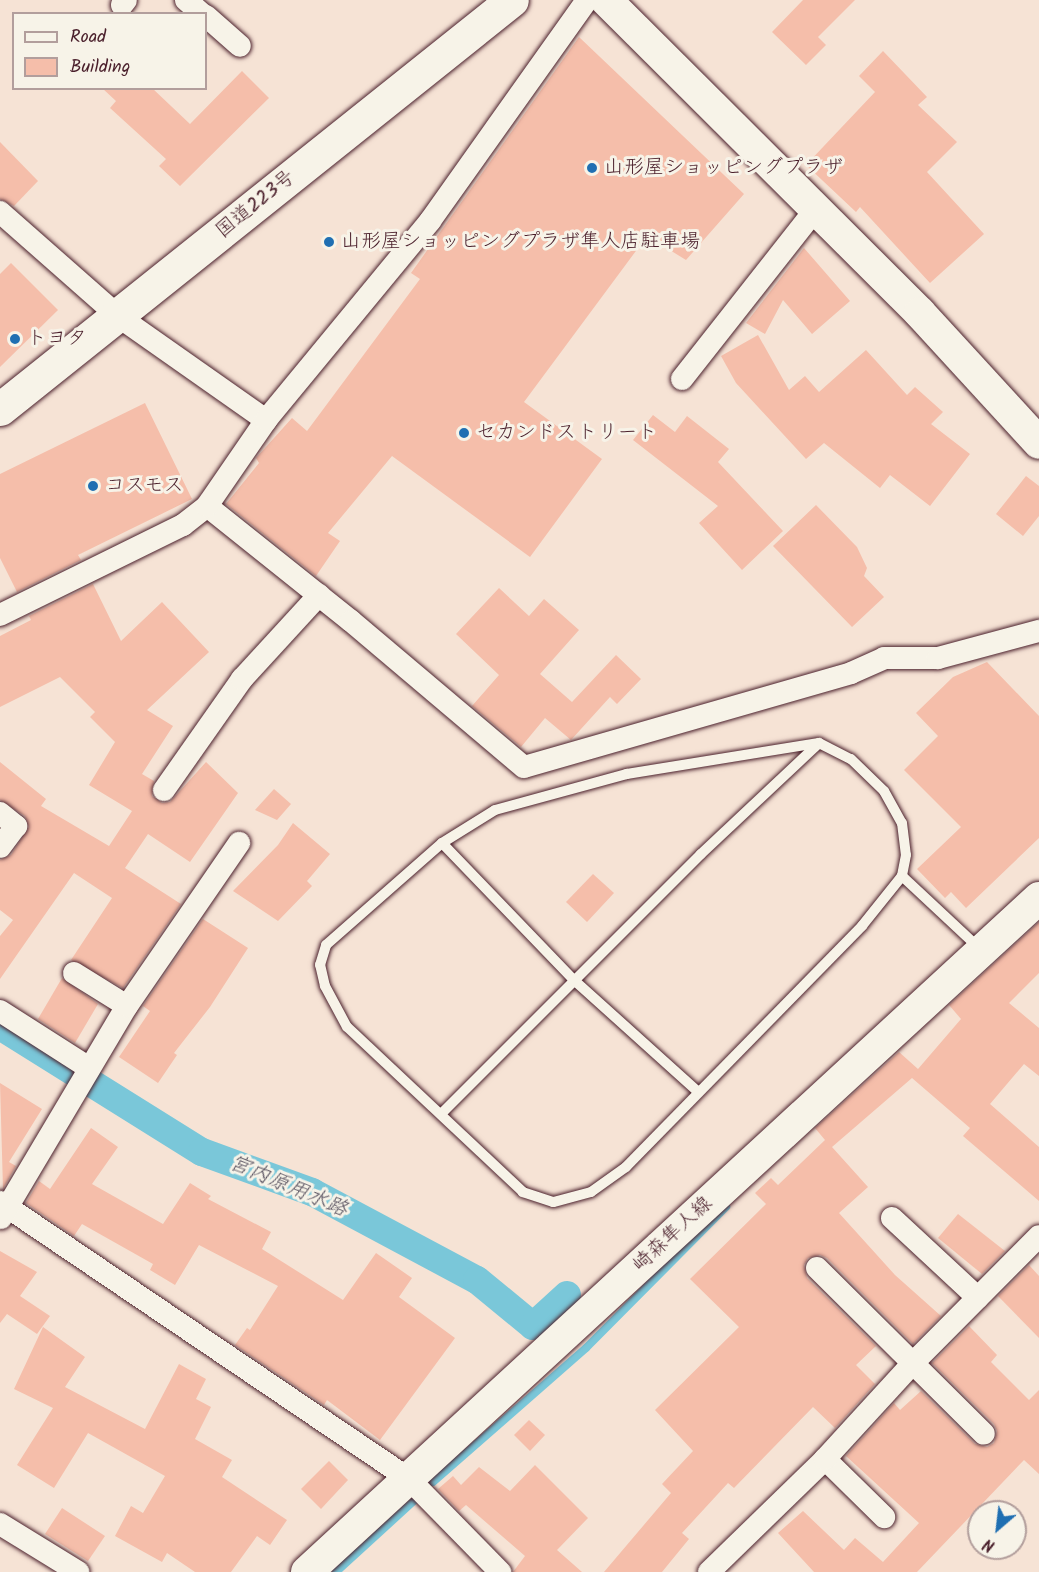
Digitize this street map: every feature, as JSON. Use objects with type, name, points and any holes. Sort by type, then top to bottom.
[{"type":"highway","name":"国道223号","points":[[0,409],[512,0]]},
{"type":"main road","points":[[606,0],[920,313],[1039,442]]},
{"type":"main road","name":"崎森隼人線","points":[[307,1572],[1039,898]]},
{"type":"street","points":[[186,0],[200,12]]},
{"type":"street","points":[[0,615],[183,525],[207,506],[266,420],[430,221],[587,0]]},
{"type":"street","points":[[207,18],[240,46]]},
{"type":"street","points":[[682,380],[816,209]]},
{"type":"street","points":[[0,212],[118,316],[266,420]]},
{"type":"street","points":[[207,506],[319,595],[524,767],[851,673],[884,658],[938,658],[1039,631]]},
{"type":"street","points":[[164,790],[242,679],[319,595]]},
{"type":"street","points":[[0,813],[16,826],[0,848]]},
{"type":"street","points":[[239,843],[127,1006],[2,1209],[408,1478],[497,1571]]},
{"type":"street","points":[[74,973],[127,1006]]},
{"type":"street","points":[[0,1011],[89,1068]]},
{"type":"street","points":[[892,1218],[978,1298]]},
{"type":"street","points":[[709,1572],[825,1459],[912,1364],[1039,1236]]},
{"type":"street","points":[[817,1268],[984,1434]]},
{"type":"street","points":[[825,1459],[884,1517]]},
{"type":"street","points":[[0,1524],[78,1572]]},
{"type":"lane","points":[[441,1114],[819,743]]},
{"type":"lane","points":[[819,743],[851,759],[884,791],[902,824],[906,855],[902,876],[862,926],[697,1091],[626,1167],[591,1192],[553,1202],[523,1192],[347,1027],[325,986],[320,965],[326,945],[336,933],[442,843],[495,810],[627,774],[819,743]]},
{"type":"lane","points":[[442,843],[575,981],[697,1091]]},
{"type":"lane","points":[[902,876],[982,951]]},
{"type":"building","points":[[803,0],[855,0],[818,37],[826,45],[806,65],[772,32]]},
{"type":"building","points":[[579,37],[744,194],[686,260],[647,236],[524,402],[602,459],[530,557],[392,456],[328,533],[340,541],[316,576],[226,504],[259,463],[256,458],[292,418],[307,431],[420,279],[411,273]]},
{"type":"building","points":[[883,51],[927,97],[918,105],[957,142],[927,172],[984,234],[930,283],[860,207],[856,212],[806,165],[875,92],[859,76]]},
{"type":"building","points":[[242,71],[269,98],[180,186],[159,166],[166,159],[110,108],[116,101],[104,90],[154,90],[190,124]]},
{"type":"building","points":[[0,142],[38,181],[14,206],[0,199]]},
{"type":"building","points":[[804,248],[850,301],[812,334],[783,300],[765,334],[746,323]]},
{"type":"building","name":"トヨタ","points":[[11,263],[58,310],[0,367],[0,274]]},
{"type":"building","points":[[758,335],[789,390],[805,376],[819,392],[866,350],[907,395],[915,387],[943,412],[931,424],[970,454],[930,506],[890,475],[880,488],[824,443],[806,459],[736,383],[721,356]]},
{"type":"building","name":"コスモス","points":[[145,403],[192,499],[78,555],[81,560],[17,592],[0,558],[0,474]]},
{"type":"building","points":[[653,415],[675,432],[687,416],[729,449],[718,462],[783,531],[742,570],[699,523],[718,506],[633,440]]},
{"type":"building","points":[[1026,476],[1039,486],[1039,516],[1023,536],[996,514]]},
{"type":"building","points":[[816,505],[857,547],[867,568],[864,576],[884,597],[852,627],[773,546]]},
{"type":"building","points":[[93,584],[121,641],[162,602],[209,652],[147,710],[173,726],[142,774],[154,781],[152,796],[162,803],[170,802],[206,762],[238,793],[190,862],[148,834],[125,868],[181,904],[123,988],[71,960],[112,898],[74,873],[0,979],[0,936],[13,920],[0,910],[0,860],[11,855],[29,827],[25,816],[0,800],[0,762],[46,799],[41,806],[109,846],[132,811],[89,785],[115,742],[90,717],[95,712],[60,677],[0,707],[0,636],[31,620],[29,616]]},
{"type":"building","points":[[499,588],[529,616],[544,599],[579,630],[540,674],[572,702],[616,655],[641,679],[617,704],[610,697],[571,740],[545,718],[521,747],[472,706],[499,675],[456,634]]},
{"type":"building","points":[[987,662],[1039,716],[1039,838],[966,908],[951,892],[945,898],[917,869],[961,827],[904,770],[938,736],[916,713],[953,677]]},
{"type":"building","points":[[274,789],[291,804],[277,820],[255,810]]},
{"type":"building","points":[[293,823],[330,854],[307,881],[312,886],[278,921],[233,891],[278,845]]},
{"type":"building","points":[[593,874],[614,893],[587,922],[566,902]]},
{"type":"building","points":[[203,919],[248,948],[210,1007],[174,1053],[177,1055],[158,1083],[119,1057],[150,1011],[143,1006]]},
{"type":"building","points":[[1039,922],[1039,973],[1009,1003],[1039,1028],[1039,1076],[1024,1064],[990,1104],[1039,1147],[1039,1201],[963,1136],[970,1128],[912,1078],[832,1147],[868,1187],[839,1213],[895,1275],[941,1316],[913,1344],[827,1258],[820,1255],[808,1258],[804,1265],[807,1278],[876,1346],[856,1365],[875,1384],[835,1428],[813,1407],[734,1488],[728,1483],[682,1533],[689,1539],[662,1572],[604,1572],[671,1493],[662,1484],[693,1451],[655,1410],[739,1327],[690,1279],[766,1204],[755,1193],[771,1178],[778,1185],[825,1140],[815,1128],[899,1052],[918,1069],[961,1019],[949,1005]]},
{"type":"building","points":[[62,978],[98,1004],[75,1043],[38,1019]]},
{"type":"building","points":[[0,1083],[42,1109],[9,1162],[16,1166],[3,1189]]},
{"type":"building","points":[[91,1128],[118,1147],[92,1184],[163,1224],[190,1183],[211,1196],[208,1199],[271,1232],[262,1249],[343,1300],[376,1253],[412,1278],[399,1297],[455,1338],[380,1440],[327,1400],[324,1405],[235,1345],[247,1328],[250,1330],[278,1286],[199,1245],[175,1285],[150,1270],[153,1264],[82,1224],[74,1236],[26,1203],[39,1181],[50,1189]]},
{"type":"building","points":[[958,1214],[1005,1251],[982,1274],[938,1238]]},
{"type":"building","points":[[0,1251],[37,1272],[20,1296],[50,1316],[37,1334],[7,1314],[0,1323]]},
{"type":"building","points":[[1029,1265],[1039,1276],[1039,1338],[998,1296]]},
{"type":"building","points":[[969,1326],[997,1355],[991,1362],[1029,1400],[1039,1390],[1039,1474],[1024,1460],[986,1500],[967,1500],[967,1520],[917,1572],[814,1572],[778,1533],[803,1511],[844,1550],[855,1538],[883,1562],[919,1523],[846,1456],[894,1403],[900,1410],[921,1391],[975,1444],[987,1447],[994,1443],[997,1431],[994,1424],[932,1363]]},
{"type":"building","points":[[43,1327],[85,1357],[65,1387],[145,1429],[179,1364],[206,1379],[196,1399],[211,1407],[195,1439],[232,1460],[222,1477],[287,1520],[270,1545],[257,1536],[231,1572],[195,1572],[167,1553],[162,1562],[115,1536],[131,1506],[143,1513],[165,1476],[88,1433],[54,1488],[17,1465],[53,1408],[14,1389]]},
{"type":"building","points":[[529,1420],[545,1435],[530,1451],[514,1435]]},
{"type":"building","points":[[329,1461],[348,1480],[321,1509],[301,1489]]},
{"type":"building","points":[[535,1465],[588,1518],[557,1550],[582,1572],[513,1572],[525,1556],[466,1505],[459,1511],[438,1489],[453,1476],[461,1485],[479,1467],[510,1491]]},
{"type":"building","points":[[62,1508],[105,1536],[88,1561],[45,1534]]},
{"type":"waterway","name":"宮内原用水路","points":[[0,1026],[202,1152],[312,1192],[477,1280],[533,1326],[567,1295]]},
{"type":"waterway","points":[[433,1482],[586,1348],[726,1207]]},
{"type":"waterway","points":[[336,1572],[418,1497]]},
{"type":"place","name":"山形屋ショッピングプラザ","points":[[592,168]]},
{"type":"place","name":"山形屋ショッピングプラザ隼人店駐車場","points":[[329,242]]},
{"type":"place","name":"トヨタ","points":[[15,339]]},
{"type":"place","name":"セカンドストリート","points":[[464,433]]},
{"type":"place","name":"コスモス","points":[[93,486]]}]
